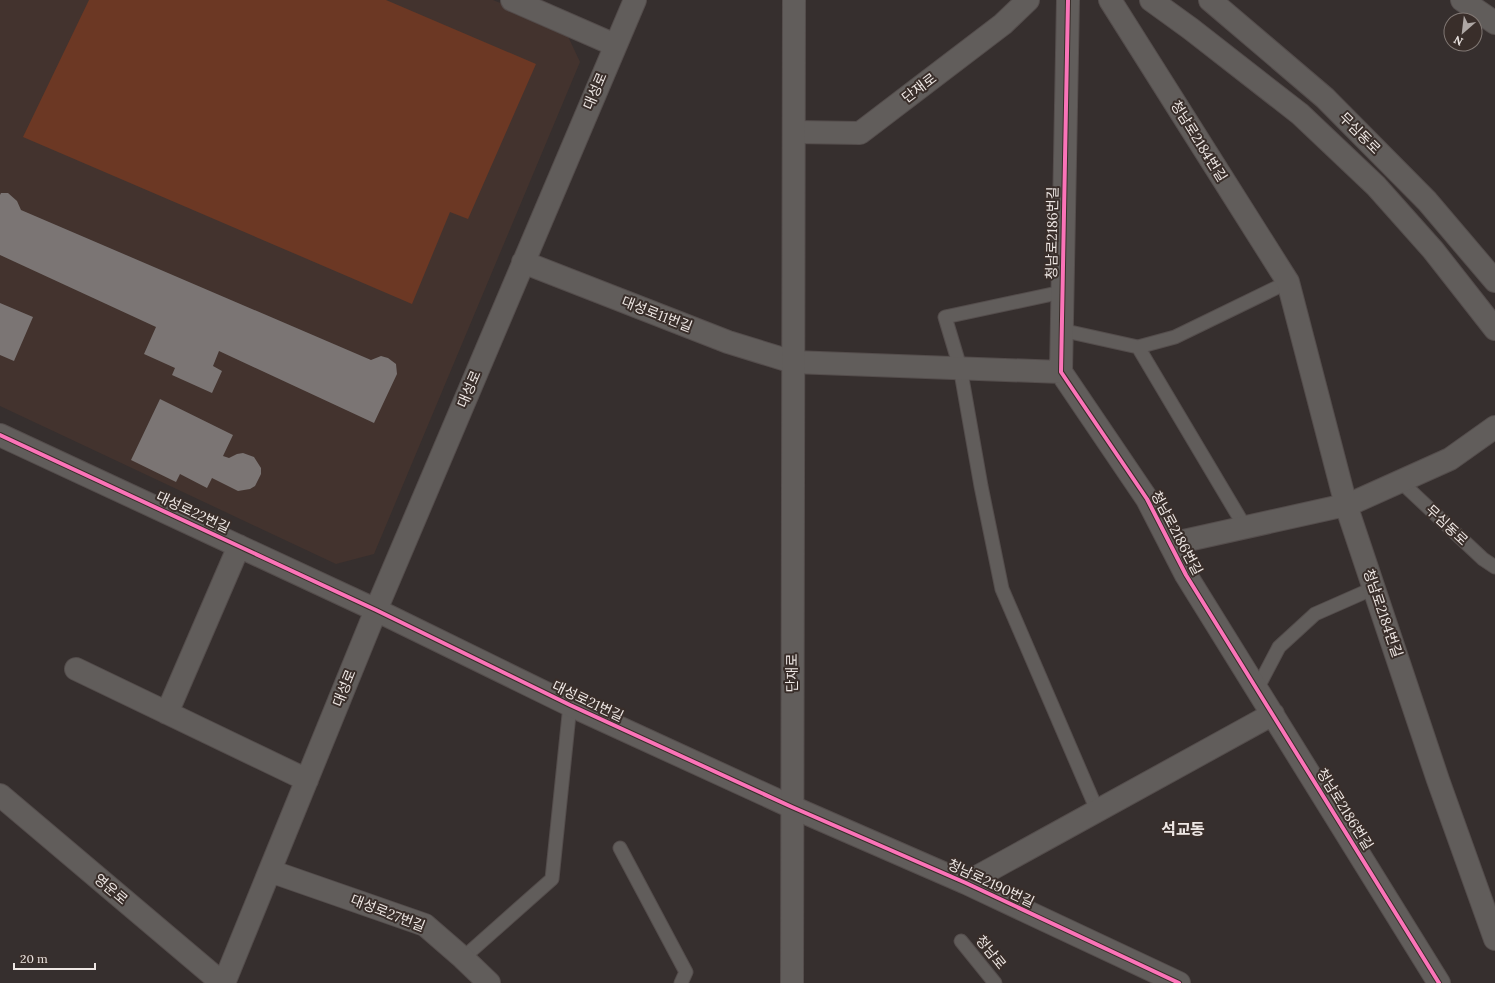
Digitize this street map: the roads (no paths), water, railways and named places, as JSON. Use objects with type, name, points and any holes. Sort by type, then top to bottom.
[{"type":"street","points":[[512,0],[615,45]]},
{"type":"street","name":"대성로","points":[[223,983],[376,610],[635,0]]},
{"type":"street","name":"단재로","points":[[792,983],[794,0]]},
{"type":"street","name":"단재로","points":[[794,132],[860,133],[1003,24],[1028,0]]},
{"type":"street","name":"청남로2186번길","points":[[1068,0],[1061,372],[1147,499],[1186,575],[1439,983]]},
{"type":"street","name":"청남로2184번길","points":[[1110,0],[1288,282],[1346,505],[1438,780],[1495,939]]},
{"type":"street","points":[[1151,0],[1192,29],[1300,114],[1376,186],[1433,250],[1495,330]]},
{"type":"street","name":"무심동로","points":[[1210,0],[1325,98],[1427,201],[1495,282]]},
{"type":"street","points":[[1462,0],[1495,22]]},
{"type":"street","points":[[1488,0],[1495,7]]},
{"type":"street","name":"대성로11번길","points":[[523,262],[728,342],[793,362]]},
{"type":"street","points":[[793,362],[960,367],[1061,372]]},
{"type":"street","points":[[1346,505],[1450,459],[1495,427]]},
{"type":"street","name":"대성로22번길","points":[[0,435],[376,610]]},
{"type":"street","name":"청남로2186번길","points":[[1170,544],[1346,505]]},
{"type":"street","name":"대성로22번길","points":[[167,713],[239,546]]},
{"type":"street","name":"대성로21번길","points":[[376,610],[570,705],[792,807]]},
{"type":"street","points":[[76,669],[307,780]]},
{"type":"street","name":"청남로2190번길","points":[[966,882],[1273,714]]},
{"type":"street","name":"영운로","points":[[0,795],[223,983]]},
{"type":"street","name":"청남로2190번길","points":[[792,807],[966,882],[1179,983]]},
{"type":"street","name":"대성로27번길","points":[[270,870],[425,925],[489,983]]},
{"type":"lane","points":[[1061,330],[1138,347],[1175,337],[1288,282]]},
{"type":"lane","name":"청남로2186번길","points":[[960,367],[945,317],[1062,292]]},
{"type":"lane","points":[[1138,347],[1245,527]]},
{"type":"lane","points":[[960,367],[981,486],[1002,589],[1097,810]]},
{"type":"lane","name":"무심동로","points":[[1400,481],[1483,560],[1495,567]]},
{"type":"lane","points":[[1257,690],[1279,647],[1315,614],[1374,588]]},
{"type":"lane","name":"대성로21번길","points":[[463,958],[552,879],[570,705]]},
{"type":"lane","points":[[620,848],[686,972],[681,983]]},
{"type":"lane","name":"청남로","points":[[961,941],[995,983]]},
{"type":"district","name":"석교동","points":[[1183,829]]}]
